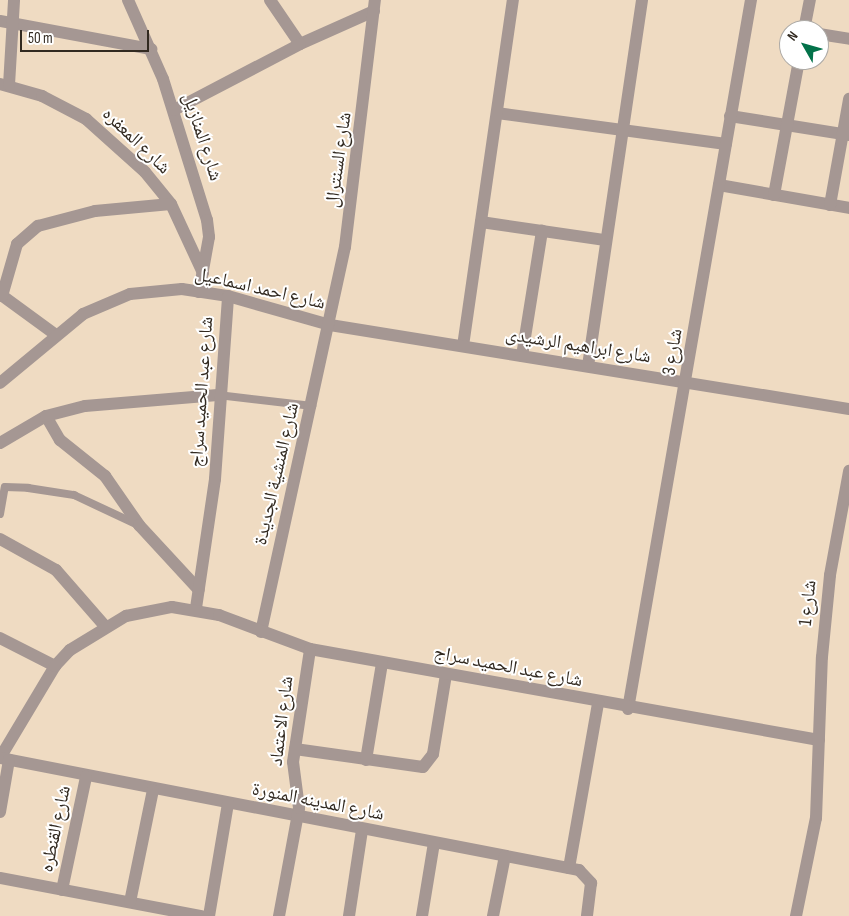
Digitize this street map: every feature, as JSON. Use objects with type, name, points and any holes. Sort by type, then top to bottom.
[{"type":"street","points":[[4,85],[14,22],[14,0]]},
{"type":"street","name":"شارع المنازيل","points":[[128,0],[151,49],[174,110],[207,220],[203,273],[199,292]]},
{"type":"street","points":[[270,0],[300,44]]},
{"type":"street","points":[[463,346],[513,0]]},
{"type":"street","points":[[588,366],[619,130],[642,0]]},
{"type":"street","name":"شارع 3","points":[[628,709],[687,384],[730,116],[751,0]]},
{"type":"street","points":[[806,20],[810,0]]},
{"type":"street","points":[[174,110],[375,6]]},
{"type":"street","name":"شارع السنترال","points":[[330,325],[358,169],[375,6]]},
{"type":"street","points":[[0,21],[14,22],[151,49]]},
{"type":"street","points":[[829,36],[849,39]]},
{"type":"street","points":[[774,195],[797,70]]},
{"type":"street","name":"شارع المعفره","points":[[4,85],[86,119],[145,172],[172,204],[203,273]]},
{"type":"street","points":[[830,205],[846,134],[849,100]]},
{"type":"street","points":[[497,113],[726,144]]},
{"type":"street","points":[[730,116],[846,134]]},
{"type":"street","points":[[719,185],[849,208]]},
{"type":"street","points":[[56,335],[1,295],[17,244],[38,226],[95,211],[172,204]]},
{"type":"street","points":[[481,222],[604,240]]},
{"type":"street","points":[[522,356],[542,231]]},
{"type":"street","name":"شارع احمد اسماعيل","points":[[0,383],[83,314],[130,294],[199,292],[228,296],[330,325]]},
{"type":"street","name":"شارع عبد الحميد سراج","points":[[196,608],[215,479],[218,396],[228,296]]},
{"type":"street","name":"شارع ابراهيم الرشيدى","points":[[330,325],[849,409]]},
{"type":"street","name":"شارع المنشية الجديدة","points":[[261,632],[330,325]]},
{"type":"street","points":[[0,442],[46,416],[85,406],[218,396]]},
{"type":"street","points":[[46,416],[60,440],[105,476],[139,525],[199,590]]},
{"type":"street","name":"شارع 1","points":[[796,916],[816,818],[830,575],[849,471]]},
{"type":"street","points":[[0,539],[56,570],[104,625]]},
{"type":"street","name":"شارع عبد الحميد سراج","points":[[3,759],[55,666],[104,625],[149,610],[196,608],[310,649],[628,709],[819,740]]},
{"type":"street","points":[[0,638],[55,666]]},
{"type":"street","name":"شارع الاعتماد","points":[[279,916],[297,818],[296,749],[310,649]]},
{"type":"street","points":[[366,760],[382,662]]},
{"type":"street","points":[[296,749],[417,768],[428,764],[446,675]]},
{"type":"street","points":[[569,868],[598,703]]},
{"type":"street","points":[[0,812],[3,759]]},
{"type":"street","name":"شارع المدينه المنورة","points":[[3,759],[297,818],[578,870],[591,883],[587,916]]},
{"type":"street","name":"شارع القنطره","points":[[62,890],[86,777]]},
{"type":"street","points":[[130,902],[153,790]]},
{"type":"street","points":[[209,916],[228,804]]},
{"type":"street","points":[[348,916],[362,830]]},
{"type":"street","points":[[422,916],[434,843]]},
{"type":"street","points":[[493,916],[505,856]]},
{"type":"street","points":[[0,878],[201,916]]},
{"type":"lane","points":[[218,396],[312,406]]},
{"type":"lane","points":[[0,514],[2,486],[74,495],[139,525]]}]
